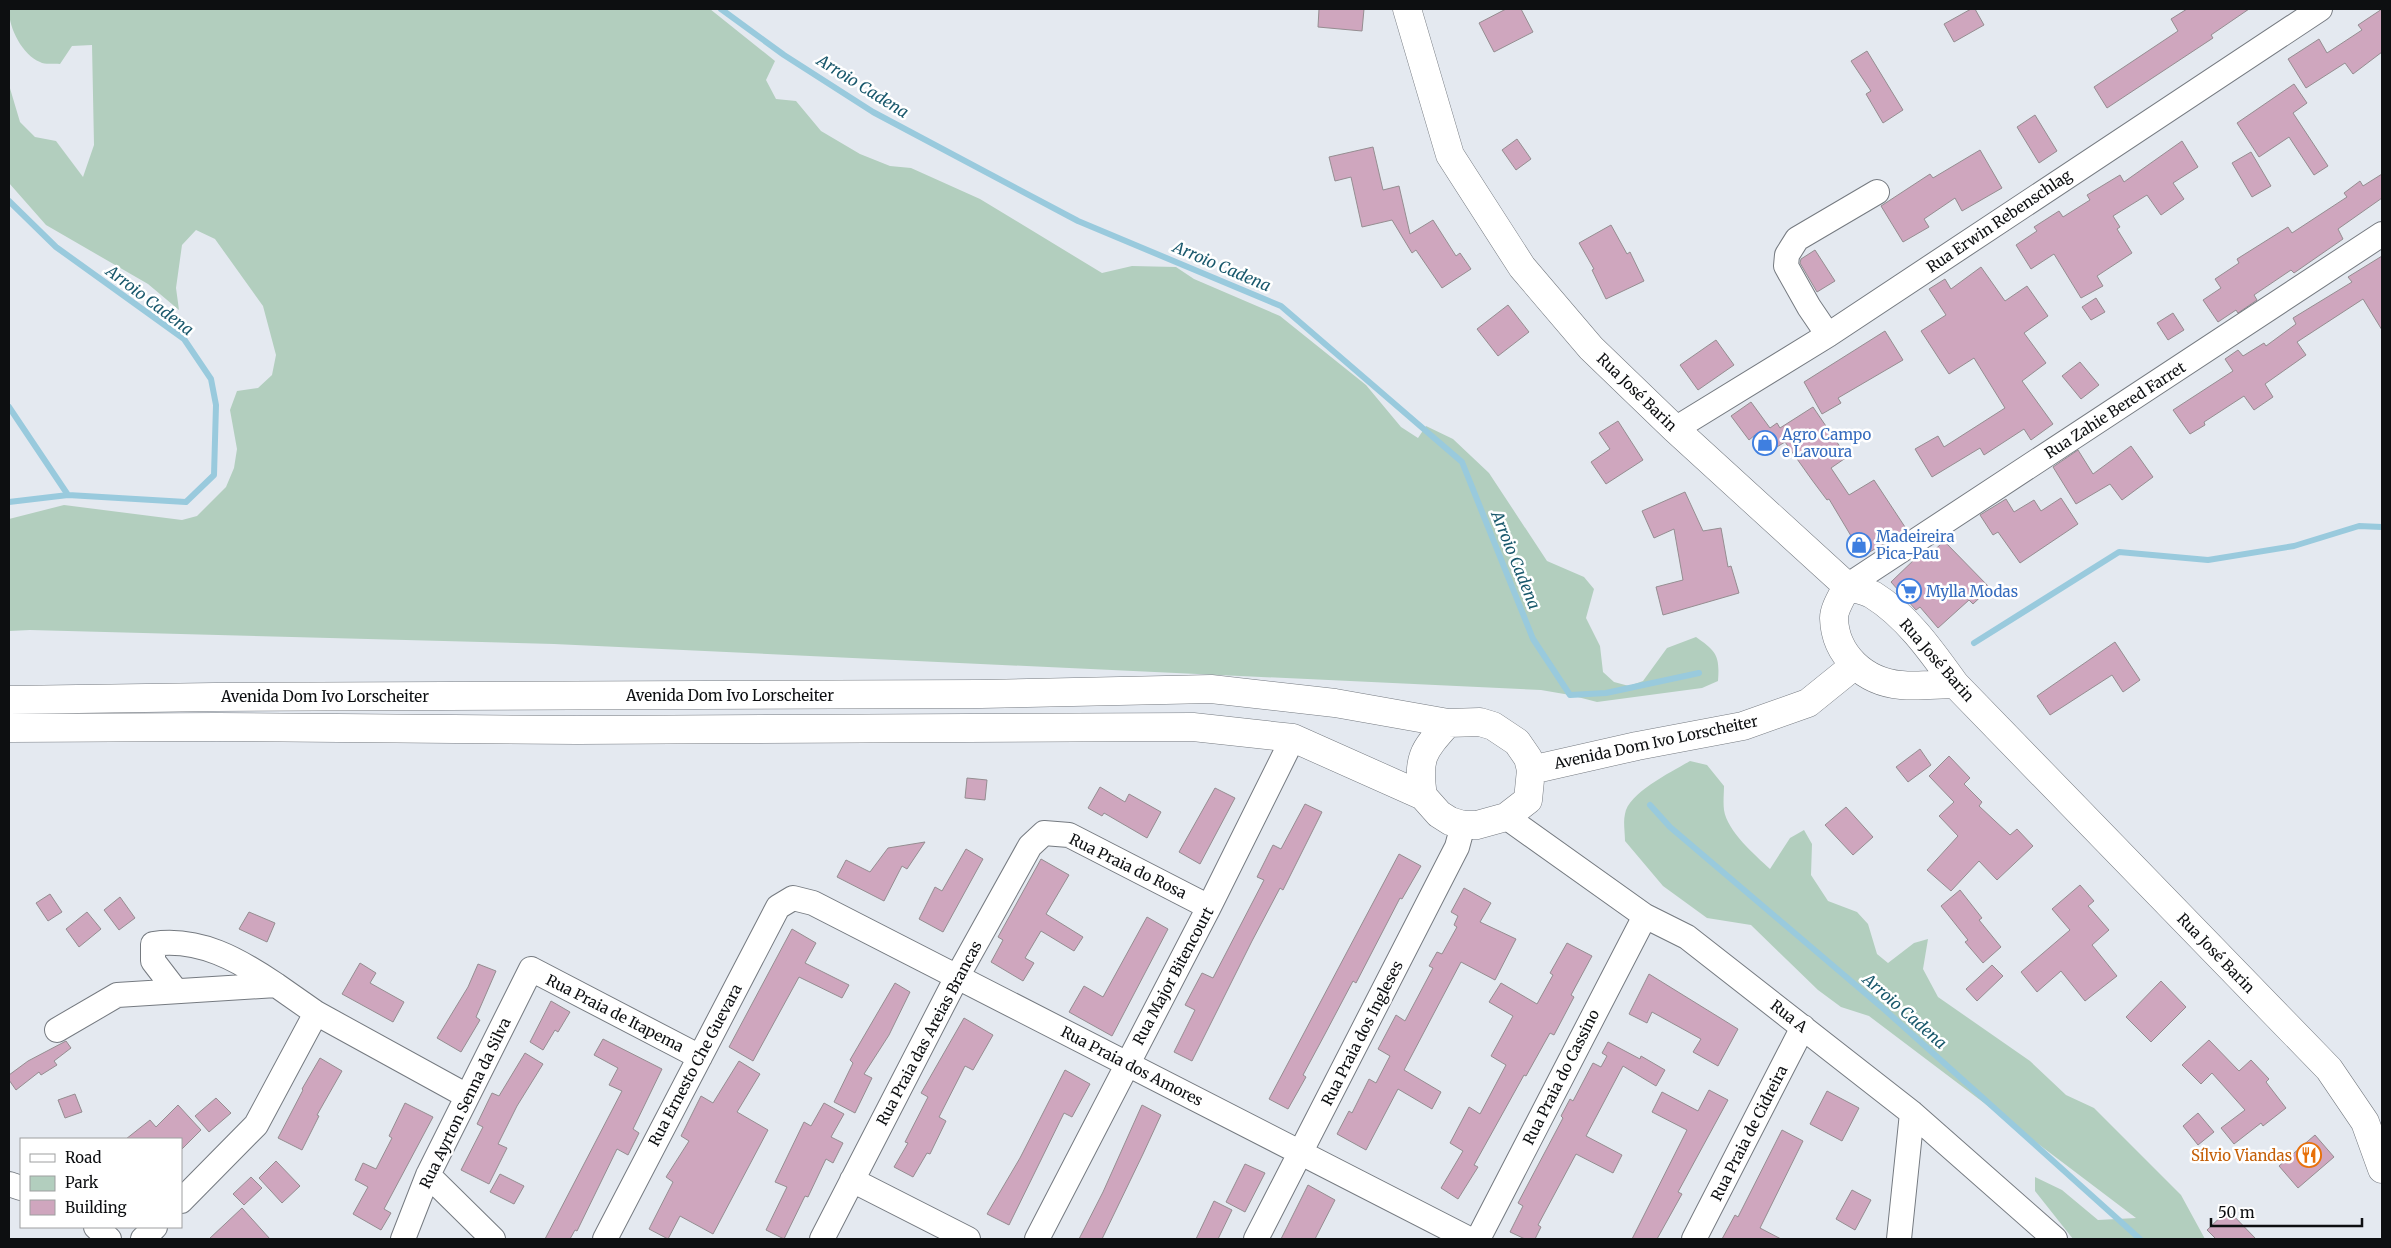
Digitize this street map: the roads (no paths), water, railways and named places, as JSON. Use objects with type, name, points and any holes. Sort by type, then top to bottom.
[{"type":"main road","name":"Rua José Barin","points":[[1407,9],[1450,155],[1522,267],[1591,348],[1675,429],[1848,586],[1872,595],[1904,620],[1955,684],[2329,1069],[2365,1122],[2382,1169]]},
{"type":"main road","points":[[1848,586],[1834,616],[1842,650],[1864,675],[1902,686],[1955,684]]},
{"type":"main road","name":"Avenida Dom Ivo Lorscheiter","points":[[9,700],[224,696],[971,694],[1210,688],[1318,700],[1448,723],[1480,722],[1493,726],[1517,742],[1528,758],[1531,770],[1637,746],[1743,726],[1808,703],[1855,665]]},
{"type":"main road","points":[[1423,796],[1420,772],[1424,752],[1431,740],[1448,723]]},
{"type":"main road","name":"Avenida Dom Ivo Lorscheiter","points":[[9,728],[217,726],[587,730],[1193,727],[1293,738],[1423,796],[1439,814],[1463,825]]},
{"type":"main road","points":[[1463,825],[1477,825],[1506,817],[1528,800],[1531,770]]},
{"type":"street","name":"Rua Erwin Rebenschlag","points":[[1675,429],[1828,334],[2320,9]]},
{"type":"street","points":[[1828,334],[1809,307],[1786,266],[1788,255],[1797,239],[1877,192]]},
{"type":"street","name":"Rua Zahie Bered Farret","points":[[1848,586],[2382,234]]},
{"type":"street","name":"Rua Major Bitencourt","points":[[1036,1239],[1209,907],[1293,738]]},
{"type":"street","name":"Rua A","points":[[1506,817],[1645,916],[1687,937],[1912,1113],[2055,1239]]},
{"type":"street","name":"Rua Praia dos Ingleses","points":[[1256,1239],[1457,847],[1463,825]]},
{"type":"street","name":"Rua Praia do Rosa","points":[[1044,833],[1069,835],[1209,907]]},
{"type":"street","name":"Rua Praia das Areias Brancas","points":[[822,1239],[957,977],[1030,846],[1044,833]]},
{"type":"street","name":"Rua Praia dos Amores","points":[[793,898],[813,903],[1468,1239]]},
{"type":"street","name":"Rua Ernesto Che Guevara","points":[[605,1239],[778,908],[793,898]]},
{"type":"street","name":"Rua Praia do Cassino","points":[[1478,1239],[1645,916]]},
{"type":"street","points":[[176,991],[153,961],[153,944],[166,942],[188,943],[215,951],[244,963],[316,1013],[467,1096]]},
{"type":"street","name":"Rua Praia de Itapema","points":[[531,970],[700,1057]]},
{"type":"street","name":"Rua Ayrton Senna da Silva","points":[[404,1239],[428,1174],[531,970]]},
{"type":"street","points":[[57,1030],[117,995],[276,985]]},
{"type":"street","points":[[182,1200],[256,1125],[316,1013]]},
{"type":"street","name":"Rua Praia de Cidreira","points":[[1694,1239],[1803,1027]]},
{"type":"street","points":[[1899,1239],[1912,1113]]},
{"type":"street","points":[[428,1174],[493,1239]]},
{"type":"street","points":[[852,1180],[968,1239]]},
{"type":"street","points":[[97,1228],[109,1239]]},
{"type":"street","points":[[143,1239],[154,1228]]},
{"type":"waterway","name":"Arroio Cadena","points":[[721,9],[784,55],[873,112],[1078,221],[1281,306],[1462,462],[1533,639],[1570,695],[1606,693],[1699,673]]},
{"type":"waterway","name":"Arroio Cadena","points":[[9,201],[56,247],[184,339],[211,379],[216,405],[214,475],[186,502],[68,495],[9,502]]},
{"type":"waterway","points":[[9,407],[68,495]]},
{"type":"waterway","points":[[1974,643],[2119,552],[2208,560],[2294,546],[2359,526],[2382,527]]},
{"type":"waterway","name":"Arroio Cadena","points":[[1650,805],[1670,827],[1885,1010],[2140,1239]]},
{"type":"place","name":"Agro Campo e Lavoura","points":[[1765,443]]},
{"type":"place","name":"Madeireira Pica-Pau","points":[[1859,545]]},
{"type":"place","name":"Mylla Modas","points":[[1909,591]]},
{"type":"place","name":"Sílvio Viandas","points":[[2309,1155]]}]
